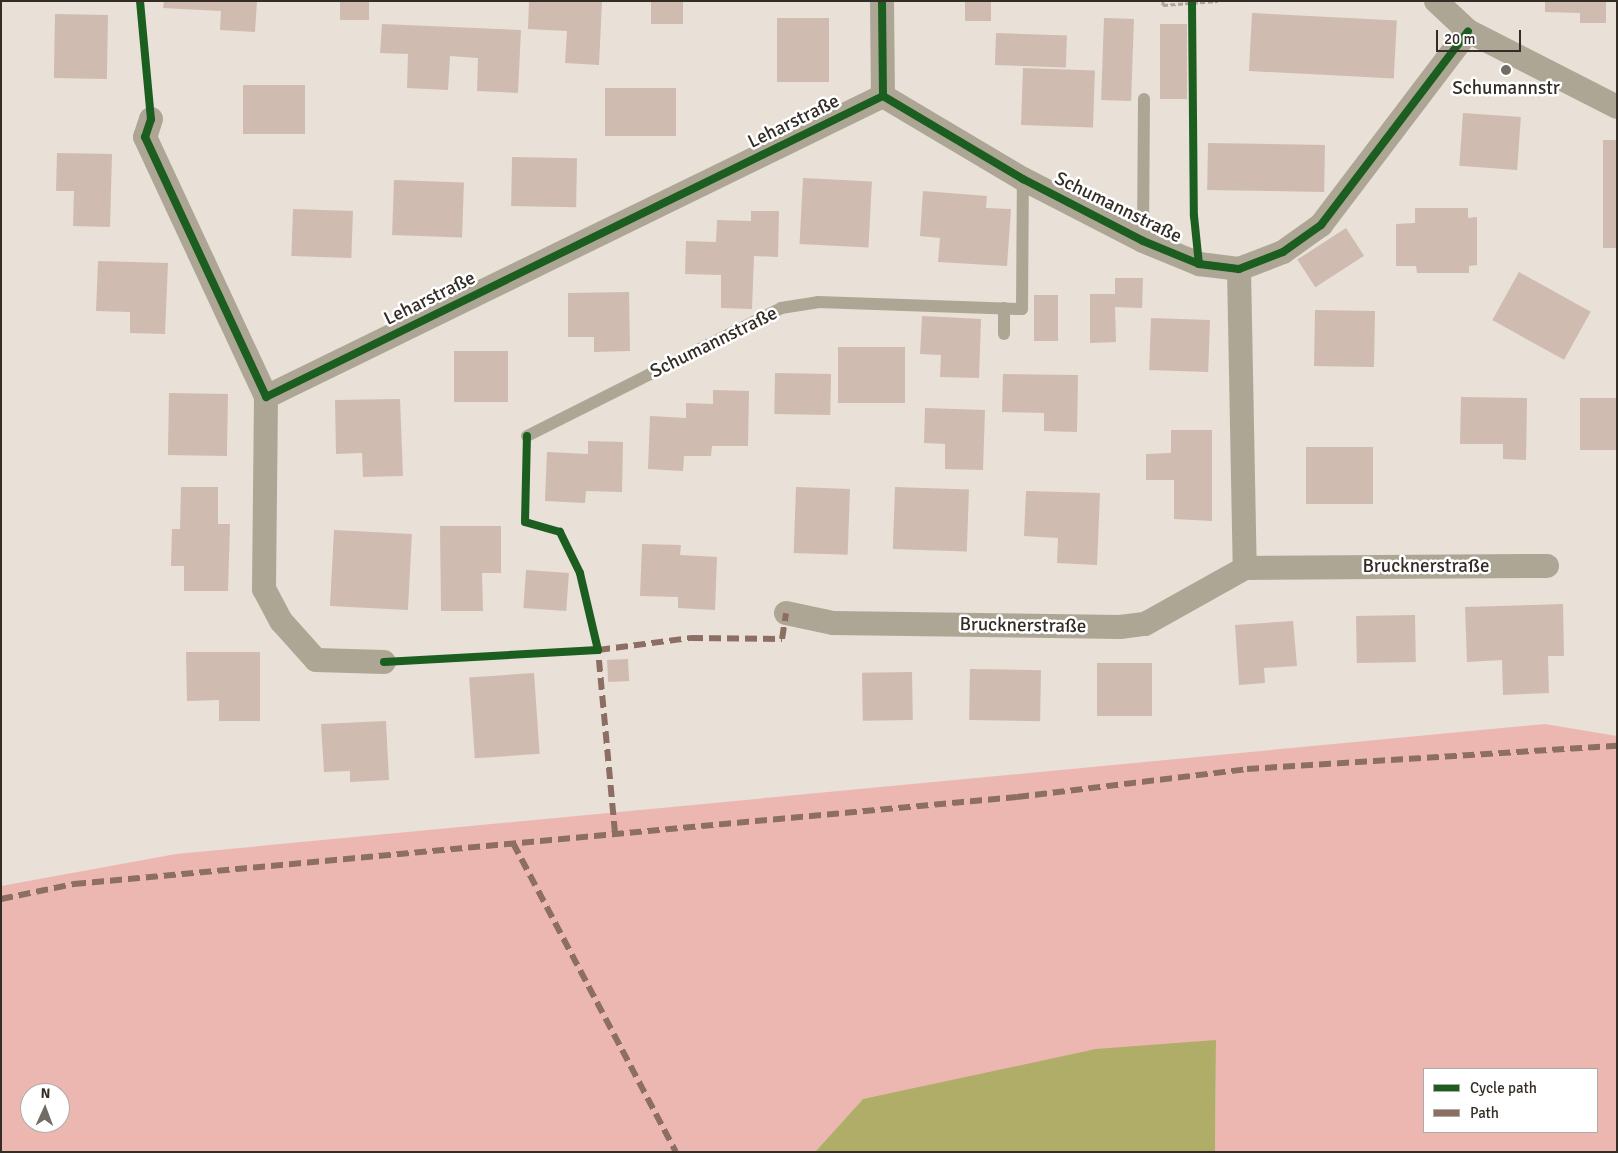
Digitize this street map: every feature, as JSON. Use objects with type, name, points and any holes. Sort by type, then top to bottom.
[{"type":"street","points":[[882,1],[884,96]]},
{"type":"street","points":[[1436,1],[1468,31],[1617,107]]},
{"type":"street","name":"Schumannstraße","points":[[884,96],[1024,179],[1142,241],[1198,264],[1239,269],[1284,252],[1321,225],[1468,31]]},
{"type":"street","name":"Leharstraße","points":[[266,397],[884,96]]},
{"type":"street","points":[[151,119],[145,137],[266,397],[264,589],[281,621],[316,660],[384,662]]},
{"type":"street","points":[[1239,269],[1245,568]]},
{"type":"street","name":"Brucknerstraße","points":[[786,613],[833,623],[1120,627],[1145,624],[1245,568],[1548,566]]},
{"type":"lane","points":[[1142,241],[1144,99]]},
{"type":"lane","name":"Schumannstraße","points":[[527,436],[781,308],[818,302],[1022,309],[1024,179]]},
{"type":"lane","points":[[1004,308],[1004,334]]},
{"type":"path","points":[[1163,1],[1164,5],[1218,1]]},
{"type":"path","points":[[1192,4],[1194,216],[1198,264]]},
{"type":"shaded area","points":[[1545,724],[1617,736],[1617,1152],[1215,1152],[1216,1040],[863,1099],[815,1152],[1,1152],[1,886],[176,854]]},
{"type":"shaded area","points":[[1216,1040],[1215,1152],[815,1152],[863,1099],[1096,1049]]},
{"type":"building","points":[[164,1],[257,1],[255,32],[220,30],[221,11],[163,8]]},
{"type":"building","points":[[340,1],[369,1],[369,20],[340,20]]},
{"type":"building","points":[[529,1],[602,1],[599,65],[565,63],[567,31],[528,29]]},
{"type":"building","points":[[651,1],[683,1],[683,24],[651,24]]},
{"type":"building","points":[[965,1],[991,1],[991,21],[965,21]]},
{"type":"building","points":[[1545,1],[1606,1],[1606,23],[1580,23],[1580,13],[1545,12]]},
{"type":"building","points":[[1252,13],[1397,21],[1394,79],[1249,71]]},
{"type":"building","points":[[55,14],[108,15],[107,79],[54,78]]},
{"type":"building","points":[[777,18],[829,18],[829,82],[777,82]]},
{"type":"building","points":[[1104,18],[1134,19],[1131,101],[1101,100]]},
{"type":"building","points":[[382,24],[521,30],[518,93],[477,91],[478,58],[450,56],[448,90],[407,88],[408,54],[380,53]]},
{"type":"building","points":[[1160,24],[1187,24],[1187,99],[1160,99]]},
{"type":"building","points":[[996,33],[1067,35],[1066,67],[995,65]]},
{"type":"building","points":[[1023,68],[1095,71],[1093,127],[1021,125]]},
{"type":"building","points":[[243,85],[305,85],[305,134],[243,134]]},
{"type":"building","points":[[605,88],[676,88],[676,136],[605,136]]},
{"type":"building","points":[[1463,113],[1521,117],[1517,170],[1459,166]]},
{"type":"building","points":[[1603,140],[1617,140],[1617,248],[1603,248]]},
{"type":"building","points":[[1208,143],[1325,145],[1324,192],[1207,190]]},
{"type":"building","points":[[57,153],[112,154],[110,227],[73,226],[74,191],[56,191]]},
{"type":"building","points":[[512,157],[577,158],[576,207],[511,206]]},
{"type":"building","points":[[803,178],[872,182],[868,248],[800,244]]},
{"type":"building","points":[[394,180],[464,182],[462,237],[392,235]]},
{"type":"building","points":[[923,191],[987,196],[986,208],[1011,209],[1007,266],[938,262],[940,238],[920,236]]},
{"type":"building","points":[[1415,208],[1468,208],[1468,218],[1477,217],[1477,265],[1469,266],[1469,273],[1417,273],[1416,266],[1396,266],[1396,224],[1415,223]]},
{"type":"building","points":[[293,209],[353,211],[351,258],[291,256]]},
{"type":"building","points":[[751,211],[779,211],[778,257],[754,256],[752,309],[721,308],[721,275],[685,274],[686,241],[716,242],[717,220],[751,221]]},
{"type":"building","points":[[1346,228],[1364,256],[1315,287],[1297,260]]},
{"type":"building","points":[[98,261],[168,263],[165,334],[130,333],[130,312],[96,311]]},
{"type":"building","points":[[1519,272],[1591,312],[1564,360],[1492,320]]},
{"type":"building","points":[[1115,278],[1143,278],[1142,308],[1115,307],[1116,342],[1090,343],[1090,294],[1115,294]]},
{"type":"building","points":[[629,292],[630,351],[594,352],[594,337],[568,337],[568,293]]},
{"type":"building","points":[[1034,295],[1058,295],[1058,341],[1034,341]]},
{"type":"building","points":[[1315,310],[1375,311],[1374,367],[1314,366]]},
{"type":"building","points":[[922,316],[981,319],[979,378],[940,377],[941,355],[920,354]]},
{"type":"building","points":[[1151,318],[1210,320],[1208,372],[1149,370]]},
{"type":"building","points":[[838,347],[905,347],[905,403],[838,403]]},
{"type":"building","points":[[454,351],[508,351],[508,402],[454,402]]},
{"type":"building","points":[[775,373],[831,374],[830,415],[774,414]]},
{"type":"building","points":[[1003,374],[1078,375],[1077,432],[1044,431],[1044,413],[1002,412]]},
{"type":"building","points":[[713,390],[749,391],[748,446],[712,446],[711,456],[684,456],[683,471],[648,469],[650,416],[686,418],[686,403],[713,404]]},
{"type":"building","points":[[169,393],[228,394],[227,456],[168,455]]},
{"type":"building","points":[[1461,397],[1527,398],[1526,460],[1503,459],[1503,444],[1460,444]]},
{"type":"building","points":[[1580,398],[1617,398],[1617,450],[1580,450]]},
{"type":"building","points":[[400,399],[403,476],[363,477],[362,453],[336,454],[335,400]]},
{"type":"building","points":[[925,408],[985,410],[983,470],[945,469],[945,444],[924,443]]},
{"type":"building","points":[[1171,430],[1212,430],[1212,521],[1174,519],[1174,480],[1146,480],[1146,454],[1171,453]]},
{"type":"building","points":[[588,441],[623,442],[622,492],[586,491],[585,503],[545,501],[547,452],[588,454]]},
{"type":"building","points":[[1306,447],[1373,447],[1373,504],[1306,504]]},
{"type":"building","points":[[181,487],[218,487],[218,524],[230,524],[228,591],[184,591],[184,566],[171,566],[172,529],[180,529]]},
{"type":"building","points":[[796,487],[850,489],[848,555],[794,553]]},
{"type":"building","points":[[895,487],[969,490],[967,552],[893,549]]},
{"type":"building","points":[[1026,491],[1100,493],[1097,565],[1057,563],[1058,538],[1024,536]]},
{"type":"building","points":[[440,526],[501,526],[501,573],[482,573],[483,611],[441,611]]},
{"type":"building","points":[[334,530],[412,534],[408,610],[330,606]]},
{"type":"building","points":[[642,544],[681,545],[680,555],[717,557],[715,610],[678,608],[678,597],[640,596]]},
{"type":"building","points":[[526,570],[569,573],[566,611],[523,608]]},
{"type":"building","points":[[1563,604],[1564,656],[1548,656],[1549,693],[1503,695],[1502,660],[1467,662],[1465,607]]},
{"type":"building","points":[[1415,615],[1416,662],[1357,663],[1356,616]]},
{"type":"building","points":[[1293,621],[1297,666],[1264,668],[1265,683],[1239,685],[1235,625]]},
{"type":"building","points":[[186,652],[260,652],[260,721],[219,721],[219,700],[187,701]]},
{"type":"building","points":[[628,659],[629,681],[608,682],[607,660]]},
{"type":"building","points":[[1097,663],[1152,663],[1152,716],[1097,716]]},
{"type":"building","points":[[970,669],[1041,670],[1040,721],[969,720]]},
{"type":"building","points":[[912,672],[913,720],[863,721],[862,673]]},
{"type":"building","points":[[534,673],[540,754],[475,758],[469,678]]},
{"type":"building","points":[[386,721],[389,780],[350,782],[350,771],[324,772],[321,724]]},
{"type":"marked path","points":[[615,833],[598,650],[691,638],[782,639],[786,613]]},
{"type":"marked path","points":[[1,899],[74,884],[1017,797],[1247,769],[1617,746]]},
{"type":"marked path","points":[[513,843],[676,1152]]},
{"type":"cycle path","points":[[140,1],[151,119],[145,137],[266,397],[883,96]]},
{"type":"cycle path","points":[[882,1],[883,96],[1023,179],[1143,241],[1199,264],[1239,269],[1283,252],[1321,225],[1468,31]]},
{"type":"cycle path","points":[[1192,3],[1194,216],[1199,264]]},
{"type":"cycle path","points":[[384,662],[598,650],[580,573],[560,532],[525,522],[527,436]]},
{"type":"place","name":"Schumannstr","points":[[1506,70]]}]
